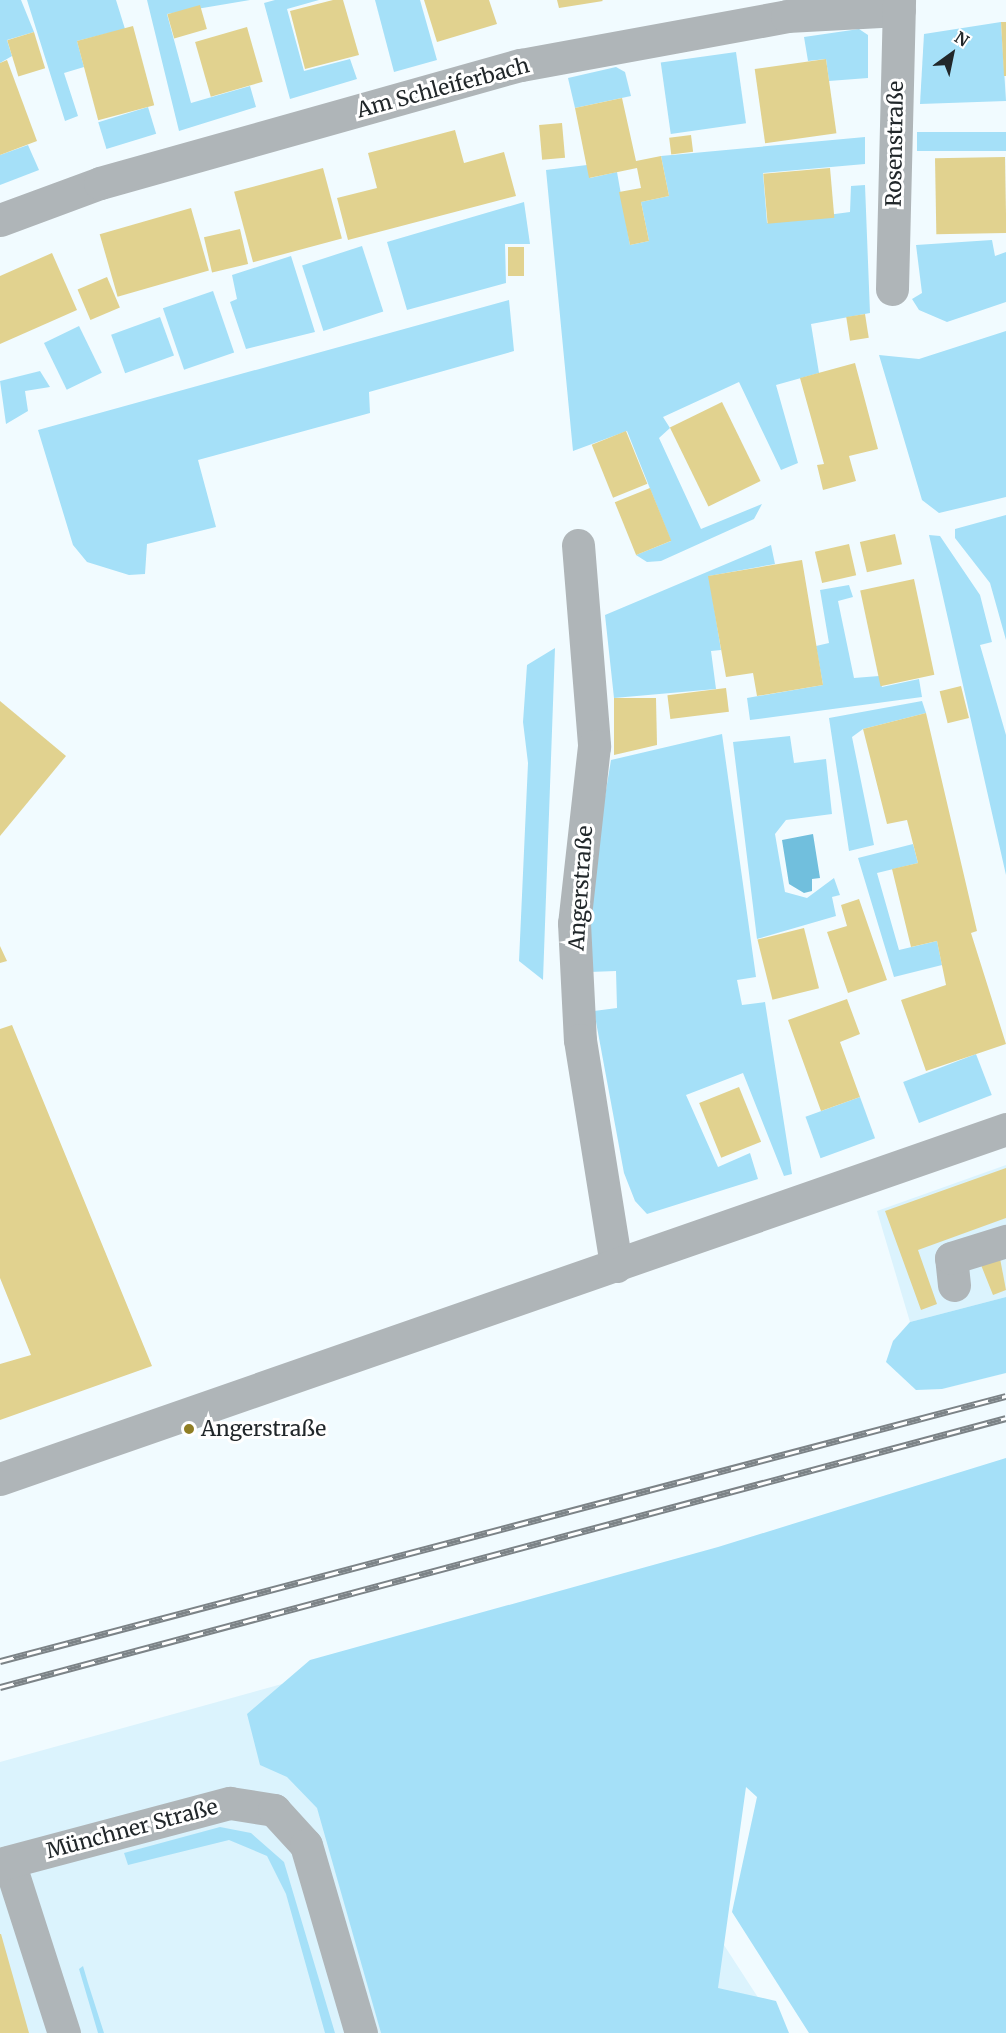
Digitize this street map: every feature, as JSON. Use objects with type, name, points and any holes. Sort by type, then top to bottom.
[{"type":"street","name":"Am Schleiferbach","points":[[0,220],[111,179],[521,65],[787,16],[899,5]]},
{"type":"street","name":"Rosenstraße","points":[[892,289],[899,5]]},
{"type":"street","name":"Angerstraße","points":[[578,545],[594,746],[574,923],[580,1040],[616,1266]]},
{"type":"street","points":[[0,1479],[1006,1129]]},
{"type":"street","points":[[954,1285],[951,1258],[1006,1241]]},
{"type":"street","name":"Münchner Straße","points":[[5,1863],[230,1803],[274,1810],[306,1845],[361,2033]]},
{"type":"street","points":[[5,1863],[64,2033]]},
{"type":"shaded area","points":[[0,0],[21,0],[34,32],[7,40],[12,56],[0,63]]},
{"type":"shaded area","points":[[27,0],[116,0],[125,29],[77,41],[84,67],[64,73],[78,116],[65,121]]},
{"type":"shaded area","points":[[147,0],[250,0],[167,14],[191,103],[250,86],[256,107],[179,131]]},
{"type":"shaded area","points":[[275,0],[319,0],[287,9],[304,71],[350,59],[357,79],[290,99],[264,3]]},
{"type":"shaded area","points":[[375,0],[420,0],[437,60],[394,72]]},
{"type":"shaded area","points":[[1001,22],[1006,101],[920,104],[924,34]]},
{"type":"shaded area","points":[[859,29],[868,35],[868,78],[829,81],[826,59],[808,61],[804,37]]},
{"type":"shaded area","points":[[736,52],[746,123],[671,134],[661,63]]},
{"type":"shaded area","points":[[616,67],[625,72],[631,96],[575,108],[568,78]]},
{"type":"shaded area","points":[[148,107],[156,134],[106,149],[98,122]]},
{"type":"shaded area","points":[[917,132],[1006,132],[1006,151],[917,151]]},
{"type":"shaded area","points":[[865,137],[865,164],[763,173],[767,223],[850,212],[851,186],[865,185],[870,313],[811,324],[819,373],[776,385],[798,463],[781,470],[739,382],[663,417],[670,428],[659,438],[701,529],[762,504],[754,519],[661,561],[647,562],[636,555],[671,541],[627,431],[573,451],[546,170],[587,165],[590,178],[617,172],[630,245],[649,241],[641,202],[669,196],[661,156]]},
{"type":"shaded area","points":[[28,145],[39,170],[0,185],[0,155]]},
{"type":"shaded area","points":[[524,202],[530,244],[505,244],[506,283],[407,310],[387,242]]},
{"type":"shaded area","points":[[992,240],[995,256],[1006,252],[1006,302],[947,322],[919,310],[912,299],[922,293],[916,245]]},
{"type":"shaded area","points":[[362,246],[383,312],[323,331],[302,265]]},
{"type":"shaded area","points":[[291,256],[315,332],[246,349],[230,302],[237,299],[232,275]]},
{"type":"shaded area","points":[[213,291],[234,352],[184,370],[163,308]]},
{"type":"shaded area","points":[[509,300],[514,351],[369,392],[370,413],[198,460],[216,527],[147,544],[145,574],[129,575],[87,562],[73,545],[38,430]]},
{"type":"shaded area","points":[[160,317],[174,356],[125,373],[111,335]]},
{"type":"shaded area","points":[[79,326],[102,373],[67,390],[44,343]]},
{"type":"shaded area","points":[[1006,331],[1006,497],[939,513],[922,500],[879,355],[919,359]]},
{"type":"shaded area","points":[[40,371],[50,387],[25,391],[28,411],[6,424],[0,381]]},
{"type":"shaded area","points":[[1006,515],[1006,640],[990,583],[955,538],[955,529]]},
{"type":"shaded area","points":[[929,535],[940,536],[980,595],[992,642],[980,645],[1006,735],[1006,875]]},
{"type":"shaded area","points":[[771,545],[775,564],[709,576],[721,650],[711,651],[716,689],[614,698],[605,615]]},
{"type":"shaded area","points":[[849,585],[853,597],[838,601],[854,678],[879,676],[882,687],[919,679],[922,697],[750,720],[747,698],[823,685],[816,646],[829,643],[820,590]]},
{"type":"shaded area","points":[[555,648],[543,980],[519,961],[528,763],[523,722],[527,665]]},
{"type":"shaded area","points":[[922,701],[926,713],[863,729],[852,737],[874,845],[849,851],[829,718]]},
{"type":"shaded area","points":[[722,734],[756,977],[737,980],[742,1005],[765,1002],[792,1174],[784,1176],[743,1073],[686,1095],[718,1167],[750,1153],[758,1179],[647,1214],[635,1201],[624,1173],[594,1011],[617,1008],[616,971],[589,972],[586,911],[611,760]]},
{"type":"shaded area","points":[[790,736],[794,763],[826,759],[832,814],[786,820],[775,834],[785,892],[807,898],[834,878],[840,895],[832,897],[836,916],[757,939],[733,742]]},
{"type":"shaded area","points":[[813,834],[820,878],[812,879],[812,891],[804,893],[789,884],[782,840]]},
{"type":"shaded area","points":[[913,844],[918,863],[877,873],[899,950],[937,941],[942,965],[894,977],[858,858]]},
{"type":"shaded area","points":[[976,1054],[992,1095],[919,1123],[903,1082]]},
{"type":"shaded area","points":[[860,1097],[875,1138],[821,1158],[805,1117]]},
{"type":"shaded area","points":[[1006,1165],[1006,1297],[910,1322],[877,1211]]},
{"type":"shaded area","points":[[1006,1297],[1006,1373],[942,1389],[916,1390],[886,1362],[893,1341],[910,1322]]},
{"type":"shaded area","points":[[1006,1458],[1006,2033],[809,2033],[732,1912],[757,1797],[746,1787],[718,1988],[776,2001],[789,2033],[381,2033],[317,1808],[287,1777],[260,1765],[247,1714],[310,1660],[718,1547]]},
{"type":"shaded area","points":[[684,1573],[698,1905],[781,2033],[0,2033],[0,1762]]},
{"type":"shaded area","points":[[220,1827],[251,1833],[284,1862],[335,2033],[325,2033],[286,1894],[267,1856],[229,1840],[128,1865],[124,1853]]},
{"type":"shaded area","points":[[83,1966],[104,2033],[98,2033],[79,1969]]},
{"type":"building","points":[[333,0],[343,0],[359,55],[305,69],[290,11]]},
{"type":"building","points":[[424,0],[489,0],[497,24],[437,42]]},
{"type":"building","points":[[557,0],[602,0],[603,1],[559,8]]},
{"type":"building","points":[[200,5],[207,29],[174,38],[167,14]]},
{"type":"building","points":[[1001,22],[1006,22],[1006,76],[1004,76]]},
{"type":"building","points":[[133,26],[154,105],[98,120],[77,41]]},
{"type":"building","points":[[247,27],[263,82],[211,97],[195,42]]},
{"type":"building","points":[[34,32],[45,68],[18,77],[7,40]]},
{"type":"building","points":[[826,59],[836,133],[765,143],[755,69]]},
{"type":"building","points":[[7,60],[37,141],[0,155],[0,63]]},
{"type":"building","points":[[622,98],[636,161],[661,156],[669,196],[641,202],[649,241],[630,245],[619,192],[641,188],[637,168],[589,178],[575,108]]},
{"type":"building","points":[[562,123],[565,158],[542,160],[539,125]]},
{"type":"building","points":[[455,130],[464,163],[504,152],[516,196],[348,240],[337,198],[377,188],[368,153]]},
{"type":"building","points":[[691,135],[693,152],[671,155],[669,138]]},
{"type":"building","points":[[1005,157],[1006,233],[936,234],[935,158]]},
{"type":"building","points":[[323,168],[342,239],[253,262],[234,192]]},
{"type":"building","points":[[830,168],[834,218],[768,224],[763,174]]},
{"type":"building","points":[[191,208],[209,270],[118,297],[100,234]]},
{"type":"building","points":[[240,229],[248,264],[212,272],[204,237]]},
{"type":"building","points":[[508,247],[524,247],[524,276],[508,276]]},
{"type":"building","points":[[52,253],[77,310],[0,344],[0,276]]},
{"type":"building","points":[[107,277],[120,307],[90,320],[78,290]]},
{"type":"building","points":[[865,314],[869,338],[850,341],[846,317]]},
{"type":"building","points":[[855,363],[878,449],[849,456],[856,481],[823,490],[817,465],[824,464],[800,378]]},
{"type":"building","points":[[722,402],[761,481],[708,507],[670,427]]},
{"type":"building","points":[[626,431],[647,484],[613,498],[592,445]]},
{"type":"building","points":[[650,488],[671,541],[636,555],[615,502]]},
{"type":"building","points":[[895,534],[902,564],[867,572],[860,542]]},
{"type":"building","points":[[849,544],[856,575],[822,583],[815,552]]},
{"type":"building","points":[[802,560],[823,685],[757,696],[753,673],[726,677],[708,576]]},
{"type":"building","points":[[914,579],[934,675],[881,686],[860,590]]},
{"type":"building","points":[[961,686],[969,718],[948,723],[940,691]]},
{"type":"building","points":[[726,688],[729,712],[670,719],[667,695]]},
{"type":"building","points":[[614,698],[656,698],[657,745],[614,755]]},
{"type":"building","points":[[0,701],[66,756],[0,836]]},
{"type":"building","points":[[926,713],[977,931],[971,933],[1006,1044],[926,1071],[901,1000],[946,985],[937,941],[911,947],[892,869],[918,863],[907,820],[887,824],[863,729]]},
{"type":"building","points":[[859,899],[887,980],[848,993],[827,932],[847,926],[841,905]]},
{"type":"building","points":[[804,928],[819,988],[772,1000],[757,940]]},
{"type":"building","points":[[0,946],[7,961],[0,963]]},
{"type":"building","points":[[847,999],[860,1034],[840,1042],[860,1097],[821,1111],[788,1020]]},
{"type":"building","points":[[12,1025],[152,1366],[0,1420],[0,1364],[31,1355],[0,1278],[0,1029]]},
{"type":"building","points":[[739,1087],[761,1142],[721,1158],[699,1103]]},
{"type":"building","points":[[1006,1168],[1006,1218],[918,1250],[937,1304],[921,1310],[885,1211]]},
{"type":"building","points":[[999,1253],[1006,1290],[993,1295],[979,1260]]},
{"type":"building","points":[[1,1934],[29,2033],[0,2033]]},
{"type":"railway","points":[[0,1661],[1006,1396]]},
{"type":"railway","points":[[0,1687],[1006,1418]]},
{"type":"place","name":"Angerstraße","points":[[189,1429]]}]
